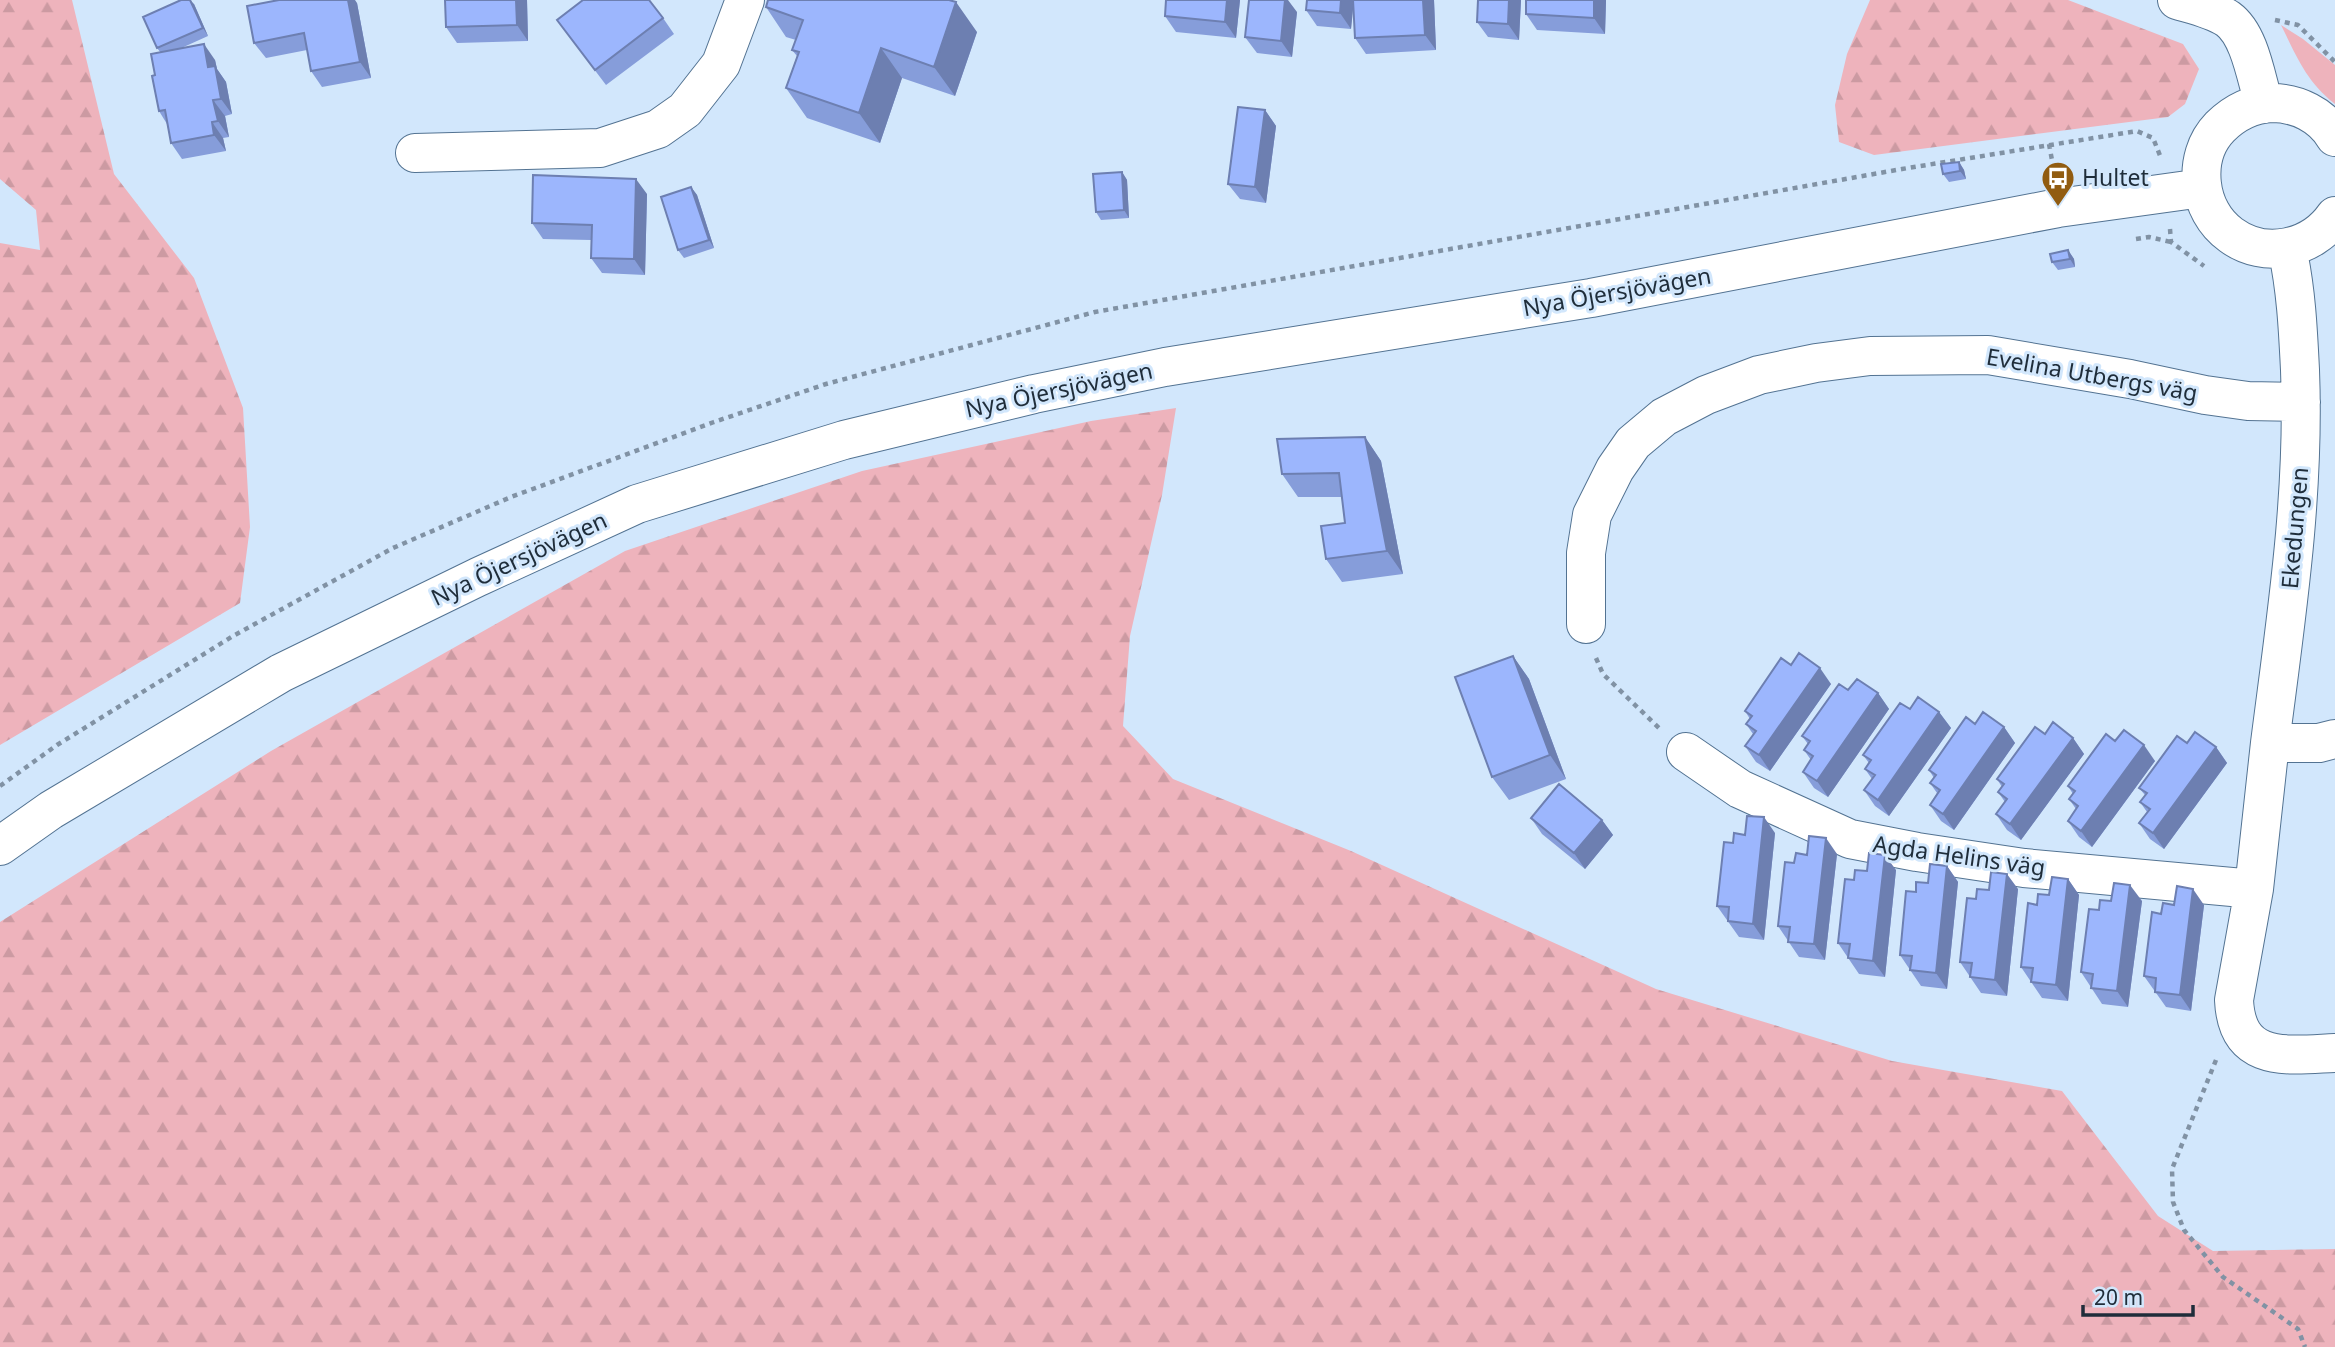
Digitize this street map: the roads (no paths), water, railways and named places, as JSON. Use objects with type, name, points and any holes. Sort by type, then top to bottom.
[{"type":"street","points":[[415,153],[600,148],[658,129],[685,110],[721,64],[745,0]]},
{"type":"street","points":[[2177,0],[2206,8],[2228,19],[2242,33],[2264,104]]},
{"type":"street","points":[[2335,137],[2318,117],[2301,108],[2283,103],[2246,108],[2229,118],[2215,132],[2201,169],[2207,206],[2218,223],[2232,236],[2249,244],[2268,249],[2287,248],[2305,242],[2321,232],[2335,216]]},
{"type":"street","name":"Nya Öjersjövägen","points":[[0,846],[51,810],[281,673],[478,577],[637,504],[844,440],[1034,394],[1165,367],[1591,298],[2058,208],[2202,188]]},
{"type":"street","name":"Ekedungen","points":[[2287,248],[2294,281],[2301,402],[2301,461],[2295,548],[2270,743],[2255,889],[2234,1000],[2234,1013],[2240,1031],[2250,1043],[2261,1050],[2280,1055],[2335,1053]]},
{"type":"street","name":"Evelina Utbergs väg","points":[[1586,624],[1586,553],[1592,515],[1615,469],[1633,443],[1664,417],[1706,395],[1759,375],[1870,356],[1988,355],[2130,379],[2205,395],[2248,401],[2301,402]]},
{"type":"street","points":[[2270,743],[2319,743],[2335,739]]},
{"type":"street","name":"Agda Helins väg","points":[[1686,752],[1740,789],[1850,839],[2024,868],[2255,889]]},
{"type":"place","name":"Hultet","points":[[2058,208]]}]
